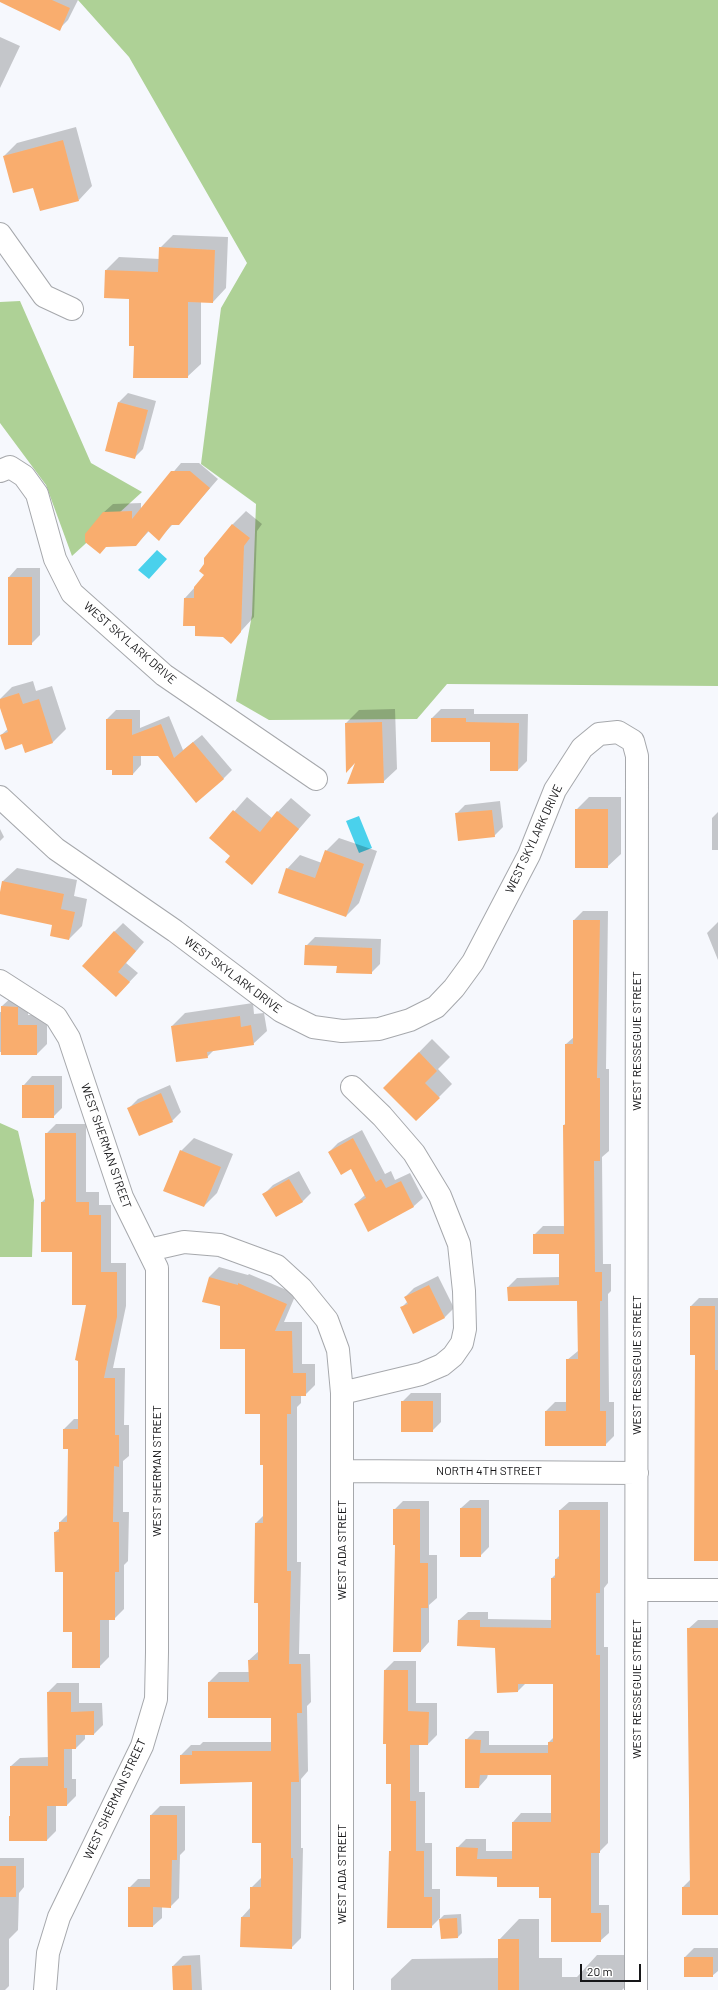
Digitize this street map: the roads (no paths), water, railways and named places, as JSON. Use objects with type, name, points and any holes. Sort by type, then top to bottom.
[{"type":"street","points":[[0,234],[44,296],[72,309]]},
{"type":"street","name":"WEST SKYLARK DRIVE","points":[[0,471],[10,467],[24,476],[38,494],[55,559],[72,593],[164,675],[316,779]]},
{"type":"street","name":"WEST SKYLARK DRIVE","points":[[0,797],[56,849],[175,932],[281,1011],[313,1027],[342,1031],[379,1029],[410,1020],[436,1007],[454,988],[473,962],[529,855],[554,790],[582,748],[599,734],[605,733],[618,732],[633,741]]},
{"type":"street","name":"WEST RESSEGUIE STREET","points":[[633,741],[637,756],[636,1990]]},
{"type":"street","name":"WEST SHERMAN STREET","points":[[0,981],[56,1017],[69,1038],[122,1197],[138,1232],[158,1268],[158,1652],[156,1700],[142,1746],[59,1917],[48,1954],[45,1990]]},
{"type":"street","points":[[342,1393],[421,1374],[442,1365],[453,1356],[462,1343],[465,1329],[464,1291],[459,1244],[440,1196],[414,1153],[382,1116],[352,1087]]},
{"type":"street","name":"WEST ADA STREET","points":[[149,1250],[184,1242],[220,1245],[277,1266],[301,1288],[327,1320],[338,1350],[342,1393],[342,1990]]},
{"type":"street","name":"NORTH 4TH STREET","points":[[342,1471],[637,1473]]},
{"type":"street","points":[[637,1590],[718,1590]]},
{"type":"water","points":[[157,550],[167,559],[149,579],[138,570]]},
{"type":"water","points":[[359,816],[372,848],[359,853],[346,821]]}]
